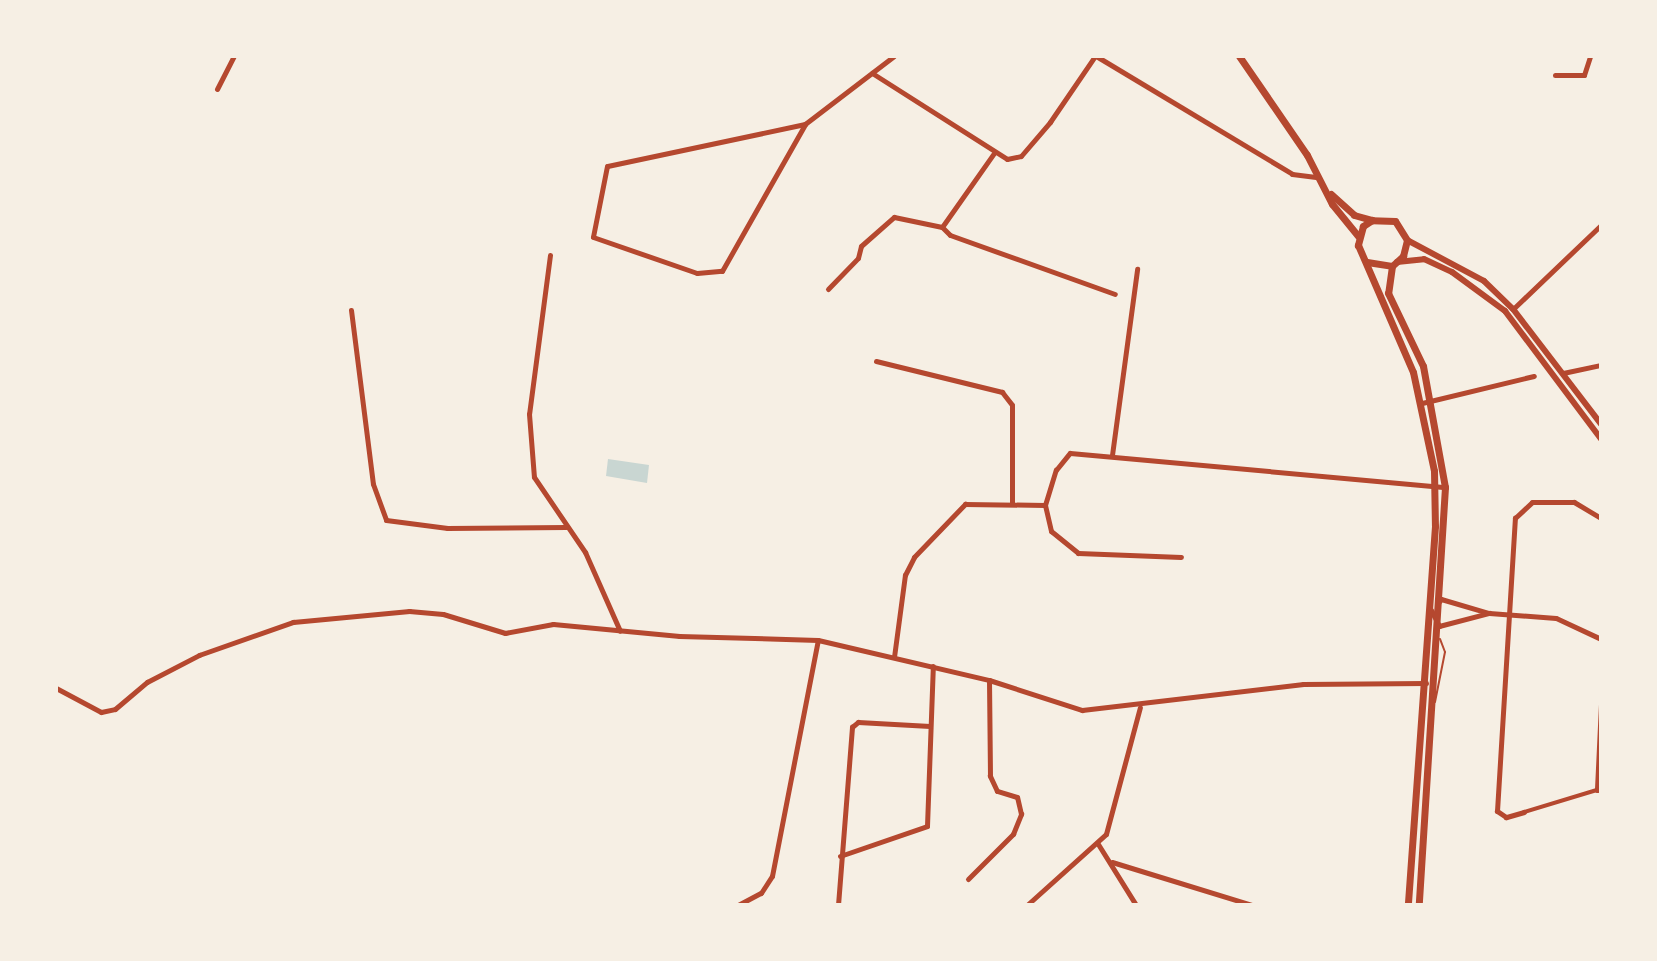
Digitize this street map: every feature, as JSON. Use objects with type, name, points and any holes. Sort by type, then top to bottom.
[{"type":"main road","points":[[1239,56],[1358,236],[1422,403],[1435,487],[1430,611],[1408,905]]},
{"type":"main road","points":[[1326,188],[1354,215],[1395,221],[1407,240],[1394,264],[1388,293],[1423,366],[1432,401],[1445,487],[1439,637],[1419,905]]},
{"type":"main road","points":[[1358,236],[1372,220]]},
{"type":"main road","points":[[1367,262],[1394,264]]},
{"type":"street","points":[[217,89],[234,56]]},
{"type":"street","points":[[805,124],[607,166],[598,204],[596,241],[697,273],[722,271],[805,124],[894,56]]},
{"type":"street","points":[[872,73],[1007,159],[1021,156],[1068,101],[1096,56],[1292,174],[1319,177]]},
{"type":"street","points":[[1555,75],[1584,75],[1590,56]]},
{"type":"street","points":[[942,227],[994,153]]},
{"type":"street","points":[[828,289],[858,258],[861,246],[894,217],[942,227],[950,235],[1115,294]]},
{"type":"street","points":[[1513,309],[1601,225]]},
{"type":"street","points":[[1407,240],[1484,281],[1513,309],[1601,424]]},
{"type":"street","points":[[550,255],[529,414],[537,488],[585,552],[621,632]]},
{"type":"street","points":[[1394,264],[1424,259],[1471,283],[1505,311],[1601,439]]},
{"type":"street","points":[[1112,455],[1137,269]]},
{"type":"street","points":[[351,310],[373,484],[386,520],[447,528],[567,527]]},
{"type":"street","points":[[876,361],[896,362],[1002,392],[1012,405],[1012,504]]},
{"type":"street","points":[[1563,373],[1601,365]]},
{"type":"street","points":[[1422,403],[1534,376]]},
{"type":"street","points":[[1181,557],[1078,553],[1051,531],[1045,505],[1064,458],[1080,451],[1445,487]]},
{"type":"street","points":[[1601,518],[1574,502],[1532,502],[1522,507],[1515,518],[1497,811],[1506,817],[1599,789],[1601,704]]},
{"type":"street","points":[[894,657],[905,575],[914,557],[965,504],[1045,505]]},
{"type":"street","points":[[1489,613],[1439,626],[1430,611],[1441,599],[1489,613],[1556,618],[1601,639]]},
{"type":"street","points":[[56,688],[101,712],[115,709],[147,682],[199,655],[293,622],[327,615],[409,611],[443,614],[505,633],[553,624],[621,632],[818,640],[989,680],[1082,710],[1140,707],[1173,697],[1303,684],[1435,683]]},
{"type":"street","points":[[738,905],[761,893],[772,876],[818,640]]},
{"type":"street","points":[[840,856],[927,826],[933,666]]},
{"type":"street","points":[[968,879],[1013,834],[1021,814],[1017,797],[997,791],[990,776],[989,680]]},
{"type":"street","points":[[1027,905],[1098,844],[1113,816],[1140,707]]},
{"type":"street","points":[[838,905],[852,727],[858,722],[930,726]]},
{"type":"street","points":[[1098,844],[1136,905]]},
{"type":"street","points":[[1112,862],[1252,905]]},
{"type":"lane","points":[[1433,707],[1445,652],[1439,637]]},
{"type":"shaded area","points":[[608,459],[649,465],[647,483],[606,476]]}]
